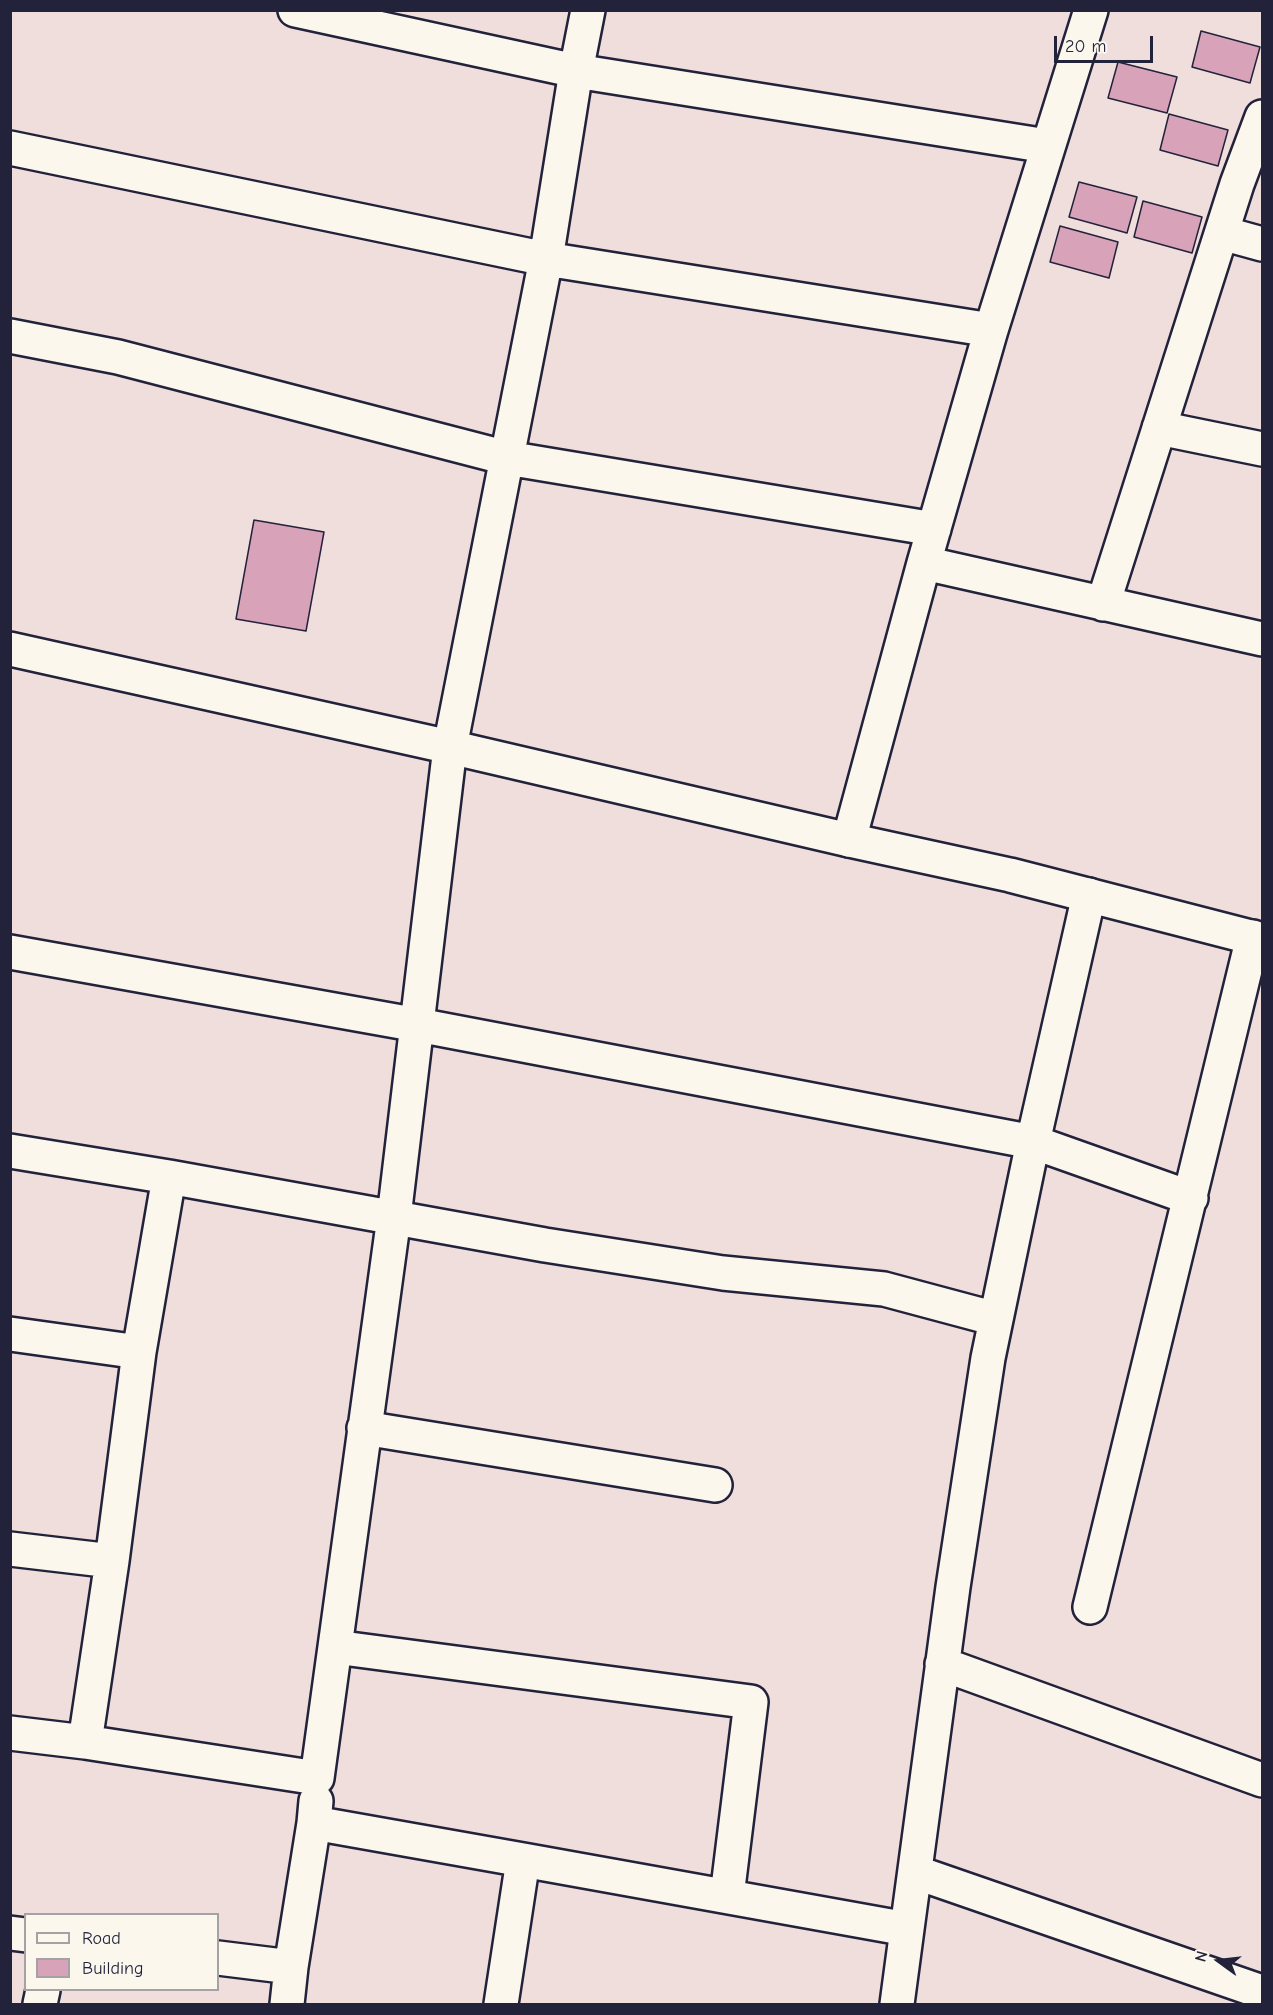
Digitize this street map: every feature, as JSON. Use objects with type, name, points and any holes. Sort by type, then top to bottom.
[{"type":"street","points":[[295,10],[576,71],[1047,146]]},
{"type":"street","points":[[287,2004],[314,1823],[317,1778],[394,1217],[450,747],[546,259],[588,10]]},
{"type":"street","points":[[849,840],[924,563],[991,330],[1091,10]]},
{"type":"street","points":[[1103,604],[1237,184],[1263,117]]},
{"type":"street","points":[[10,148],[546,259],[991,330]]},
{"type":"street","points":[[1222,233],[1263,244]]},
{"type":"street","points":[[10,336],[118,357],[507,458],[934,529]]},
{"type":"street","points":[[1159,428],[1263,449]]},
{"type":"street","points":[[924,563],[1263,639]]},
{"type":"street","points":[[10,649],[1010,875],[1258,938],[1090,1607]]},
{"type":"street","points":[[897,2004],[942,1664],[988,1358],[1033,1142],[1089,895]]},
{"type":"street","points":[[10,952],[418,1025],[1033,1142],[1191,1198]]},
{"type":"street","points":[[10,1151],[169,1177],[545,1245],[723,1273],[884,1289],[996,1319]]},
{"type":"street","points":[[85,1742],[112,1561],[139,1352],[169,1177]]},
{"type":"street","points":[[10,1334],[139,1352]]},
{"type":"street","points":[[364,1428],[715,1485]]},
{"type":"street","points":[[10,1549],[112,1561]]},
{"type":"street","points":[[335,1647],[751,1702],[727,1896]]},
{"type":"street","points":[[942,1664],[1263,1780]]},
{"type":"street","points":[[10,1733],[85,1742],[317,1778]]},
{"type":"street","points":[[314,1823],[906,1929]]},
{"type":"street","points":[[501,2004],[523,1860]]},
{"type":"street","points":[[915,1872],[1263,1992]]},
{"type":"street","points":[[219,1958],[291,1967]]},
{"type":"building","points":[[1201,31],[1260,47],[1250,83],[1192,67]]},
{"type":"building","points":[[1118,62],[1177,77],[1167,113],[1108,98]]},
{"type":"building","points":[[1169,114],[1228,130],[1218,166],[1160,150]]},
{"type":"building","points":[[1079,182],[1137,197],[1127,233],[1069,217]]},
{"type":"building","points":[[1143,201],[1202,217],[1192,253],[1134,237]]},
{"type":"building","points":[[1060,226],[1118,242],[1109,278],[1050,262]]},
{"type":"building","points":[[254,520],[324,532],[306,631],[236,619]]}]
